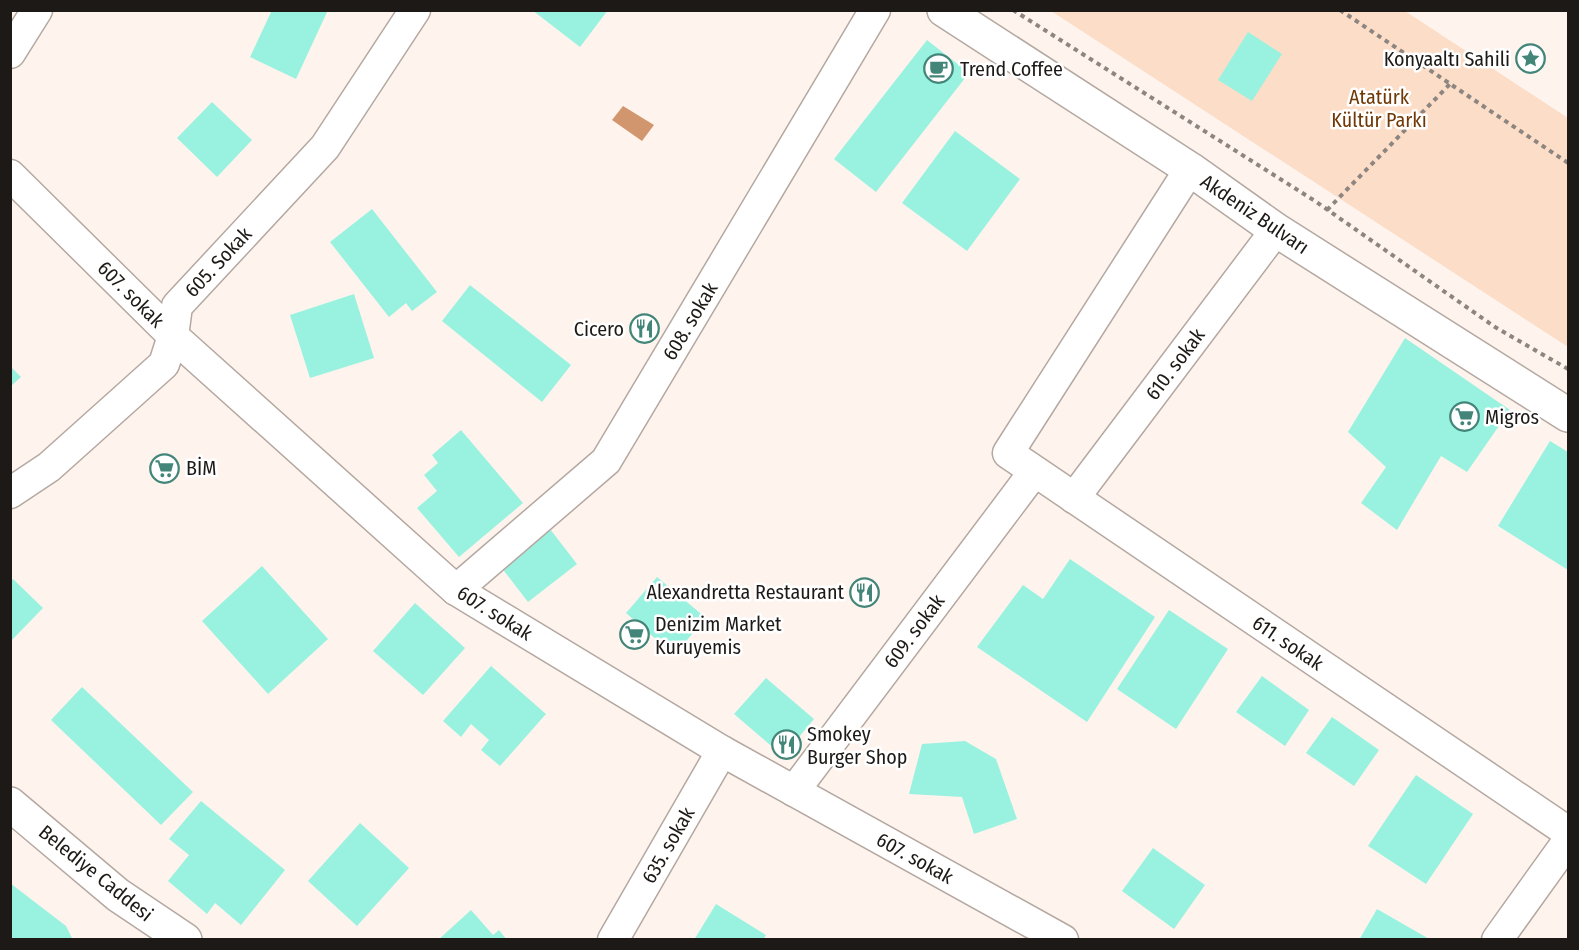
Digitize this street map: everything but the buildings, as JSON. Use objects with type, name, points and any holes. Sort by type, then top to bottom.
[{"type":"main road","name":"Akdeniz Bulvarı","points":[[944,10],[1190,169],[1276,230],[1569,415]]},
{"type":"main road","name":"Belediye Caddesi","points":[[10,804],[118,896],[174,937]]},
{"type":"street","points":[[10,53],[38,10]]},
{"type":"street","name":"605. Sokak","points":[[10,493],[49,467],[164,364],[173,336],[177,306],[325,147],[415,10]]},
{"type":"street","name":"608. sokak","points":[[456,590],[606,461],[875,10]]},
{"type":"street","name":"611. sokak","points":[[1190,169],[1008,453],[1569,832]]},
{"type":"street","name":"607. sokak","points":[[10,175],[173,336],[456,590],[722,751],[1064,939]]},
{"type":"street","name":"610. sokak","points":[[1074,498],[1276,230]]},
{"type":"street","name":"609. sokak","points":[[794,791],[1035,472]]},
{"type":"street","name":"635. sokak","points":[[613,939],[722,751]]},
{"type":"street","points":[[1497,939],[1569,841]]},
{"type":"path","points":[[1013,10],[1327,210],[1495,327],[1569,369]]},
{"type":"path","points":[[1340,10],[1569,163]]},
{"type":"path","points":[[1327,210],[1450,84]]},
{"type":"green space","name":"Atatürk Kültür Parkı","points":[[1051,11],[1405,11],[1568,118],[1568,347]]},
{"type":"shaded area","points":[[623,106],[654,125],[642,141],[612,120]]},
{"type":"place","name":"Konyaaltı Sahili","points":[[1531,59]]},
{"type":"place","name":"Trend Coffee","points":[[939,69]]},
{"type":"place","name":"Cicero","points":[[645,329]]},
{"type":"place","name":"Migros","points":[[1464,417]]},
{"type":"place","name":"BİM","points":[[165,468]]},
{"type":"place","name":"Alexandretta Restaurant","points":[[865,592]]},
{"type":"place","name":"Denizim Market Kuruyemis","points":[[634,635]]},
{"type":"place","name":"Smokey Burger Shop","points":[[786,745]]}]
